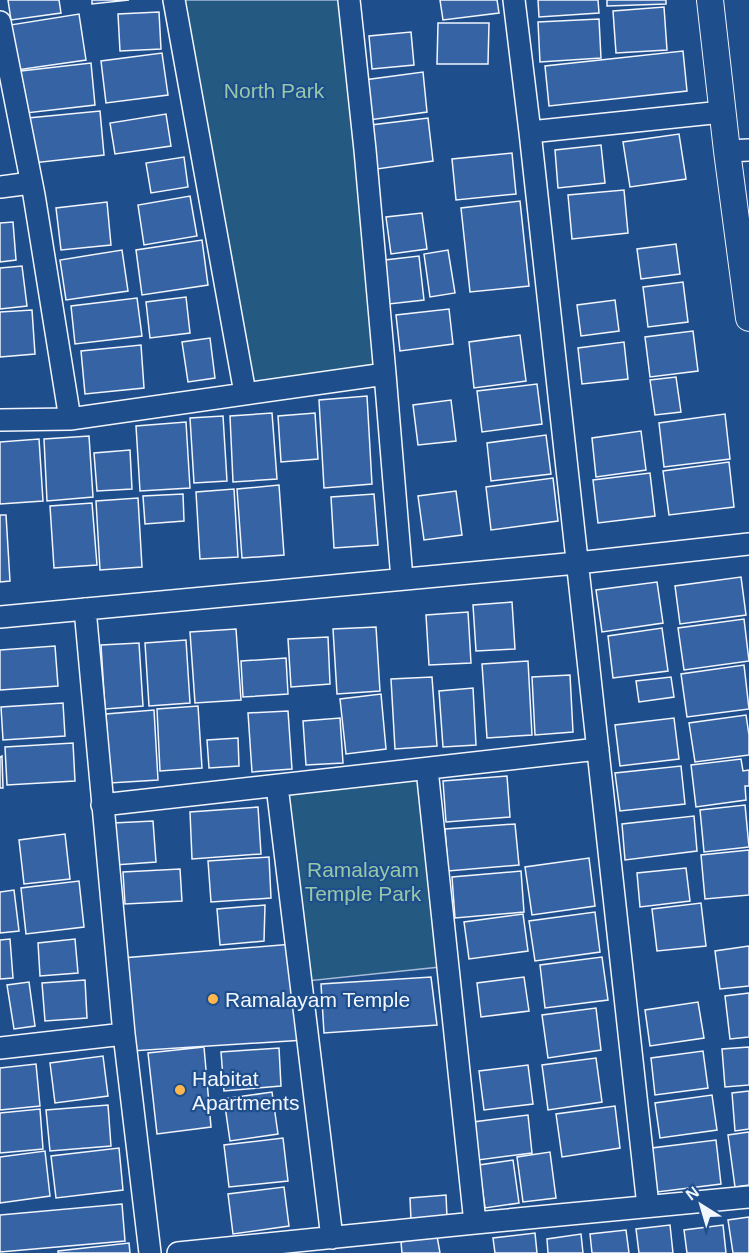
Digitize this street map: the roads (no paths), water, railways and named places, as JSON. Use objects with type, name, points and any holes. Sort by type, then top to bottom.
[{"type":"street","points":[[174,0],[245,393]]},
{"type":"street","points":[[349,0],[365,150],[402,579]]},
{"type":"street","points":[[514,0],[648,1206]]},
{"type":"street","points":[[710,0],[722,112],[738,150],[749,318]]},
{"type":"street","points":[[0,22],[31,183],[70,418]]},
{"type":"street","points":[[530,132],[722,112]]},
{"type":"street","points":[[0,187],[31,183]]},
{"type":"street","points":[[0,420],[70,418],[385,374]]},
{"type":"street","points":[[0,616],[577,563],[749,544]]},
{"type":"street","points":[[86,609],[124,1034],[150,1253]]},
{"type":"street","points":[[102,805],[598,749]]},
{"type":"street","points":[[427,769],[475,1222]]},
{"type":"street","points":[[277,786],[332,1238]]},
{"type":"street","points":[[0,1048],[124,1034]]},
{"type":"street","points":[[178,1253],[475,1222],[749,1197]]},
{"type":"place","name":"Ramalayam Temple","points":[[213,999]]},
{"type":"place","name":"Habitat Apartments","points":[[180,1090]]},
{"type":"park label","name":"North Park","points":[[274,90]]},
{"type":"park label","name":"Ramalayam Temple Park","points":[[363,881]]}]
